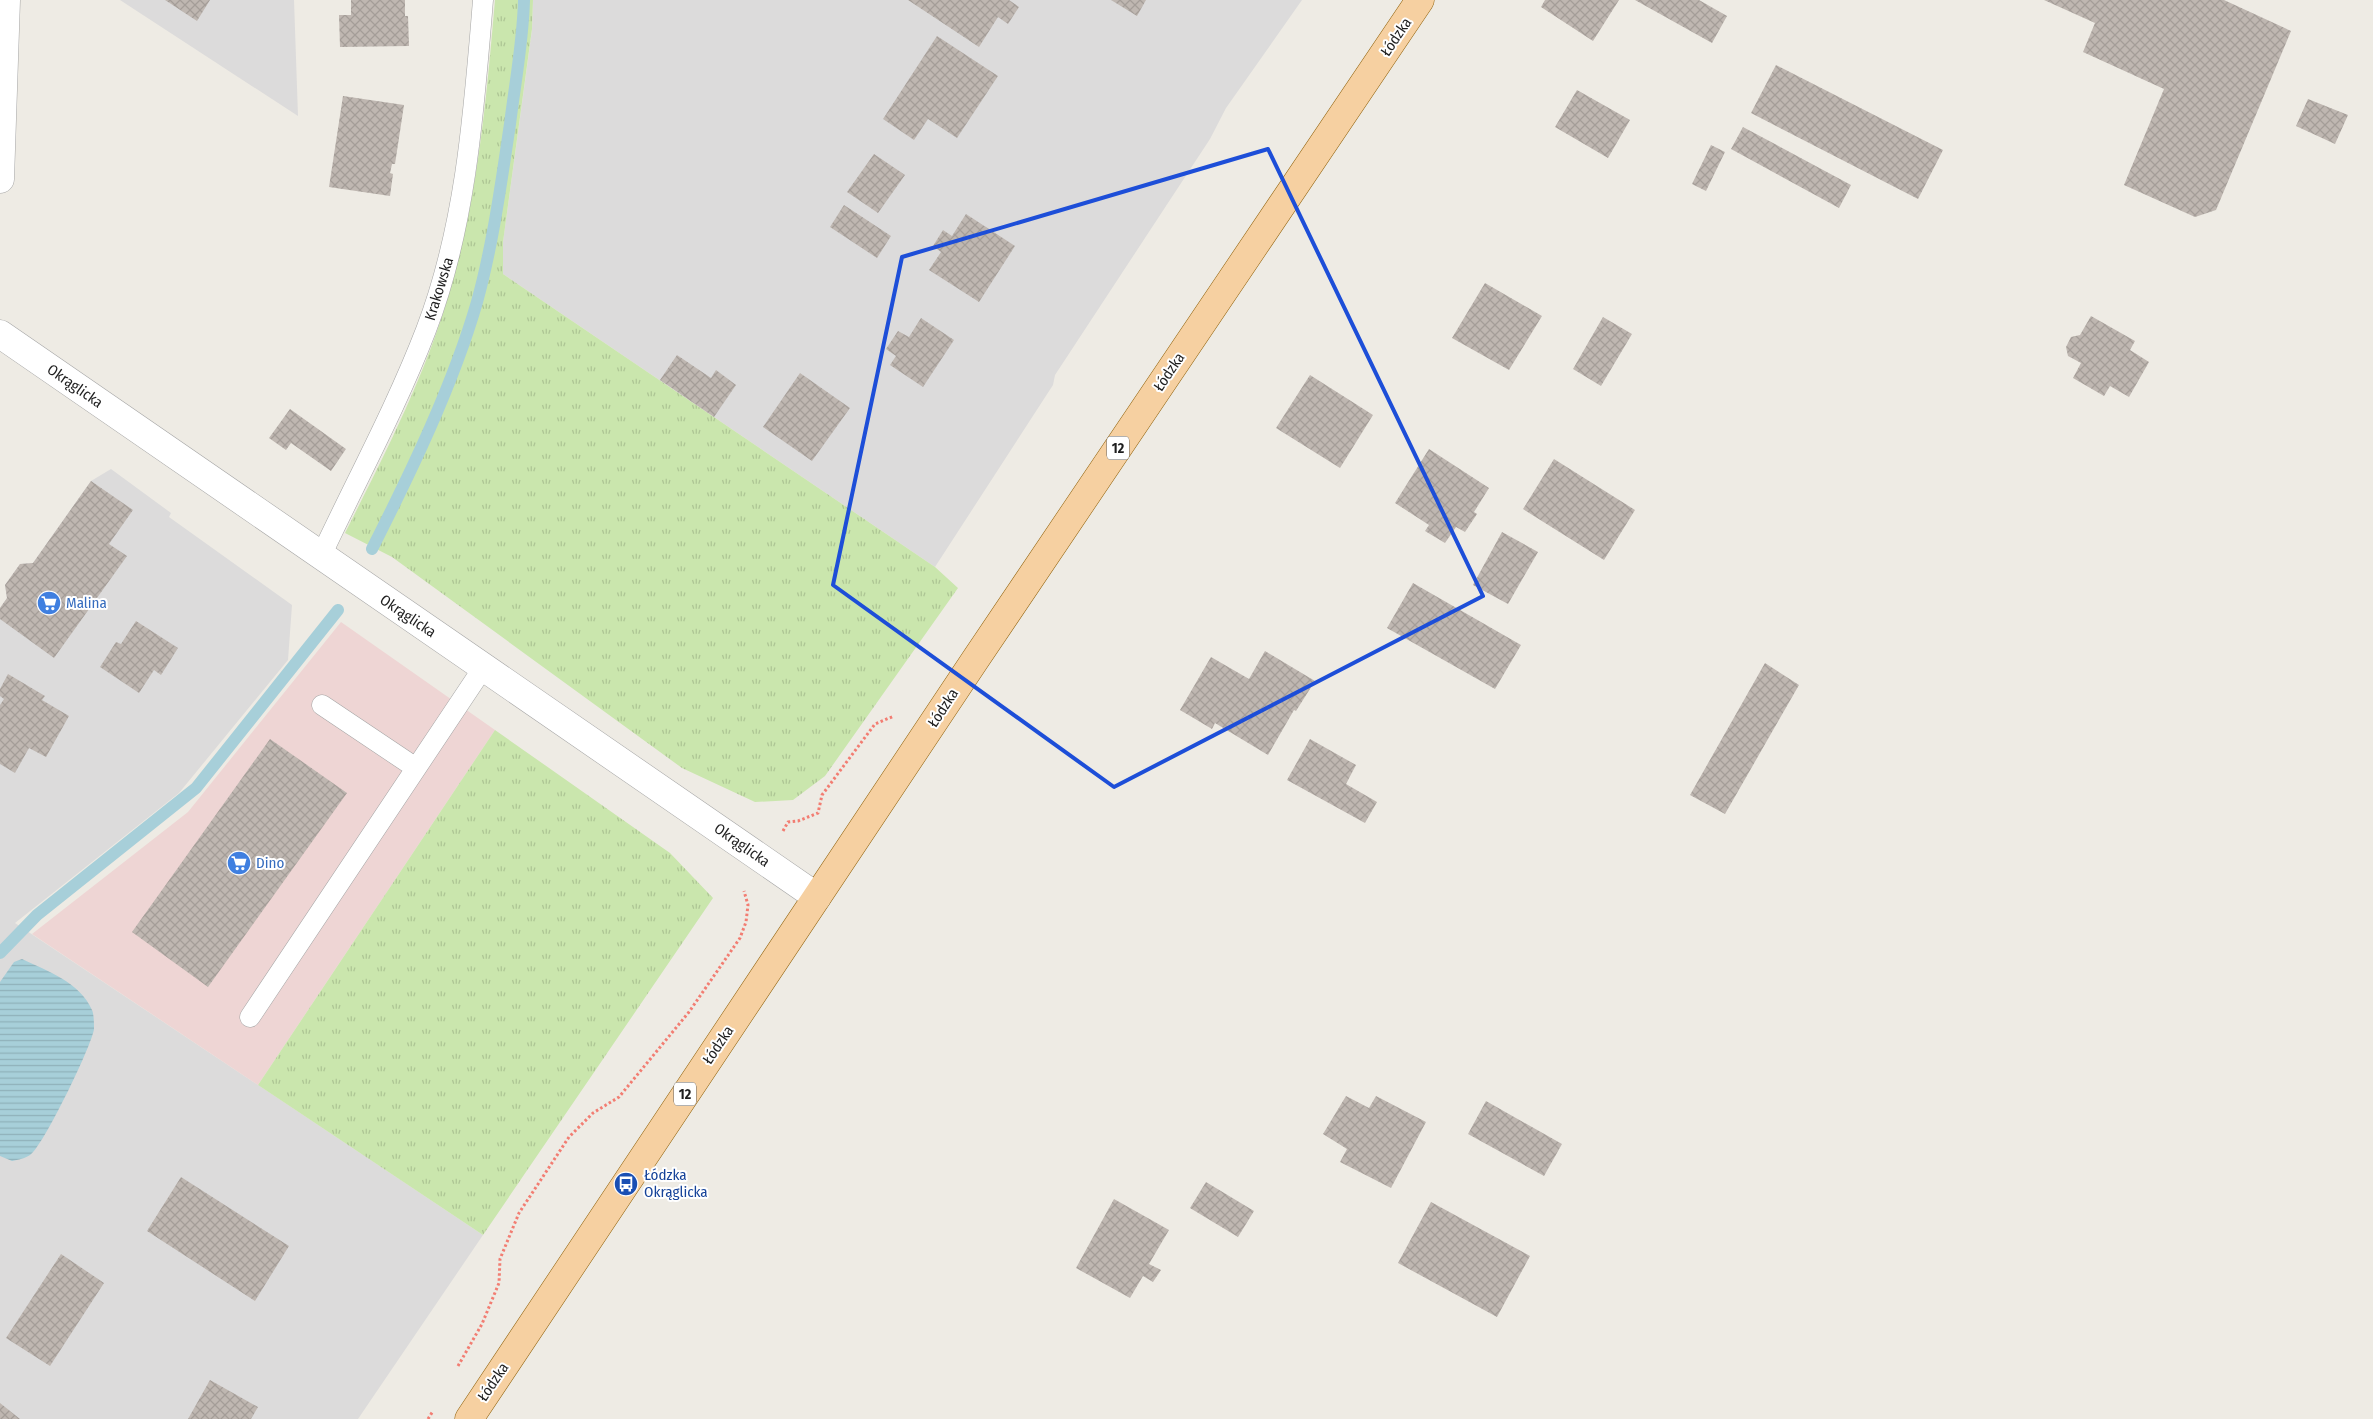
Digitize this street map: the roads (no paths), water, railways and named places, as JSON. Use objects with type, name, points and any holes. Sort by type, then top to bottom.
[{"type":"main road","name":"Łódzka","points":[[469,1419],[816,897],[1420,0]]},
{"type":"street","points":[[0,179],[6,0]]},
{"type":"street","name":"Okrąglicka","points":[[0,334],[816,897]]},
{"type":"lane","name":"Krakowska","points":[[321,556],[395,403],[426,329],[448,262],[464,178],[483,0]]},
{"type":"lane","points":[[250,1017],[484,668]]},
{"type":"lane","points":[[322,705],[416,768]]},
{"type":"water","points":[[22,959],[62,978],[80,992],[92,1010],[94,1029],[76,1074],[45,1134],[30,1155],[12,1161],[0,1156],[0,982],[14,962]]},
{"type":"waterway","points":[[372,549],[444,396],[477,302],[488,258],[500,191],[522,31],[524,0]]},
{"type":"waterway","points":[[0,953],[37,915],[196,788],[338,610]]},
{"type":"place","name":"Malina","points":[[49,603]]},
{"type":"place","name":"Dino","points":[[239,863]]},
{"type":"place","name":"Łódzka Okrąglicka","points":[[626,1184]]}]
